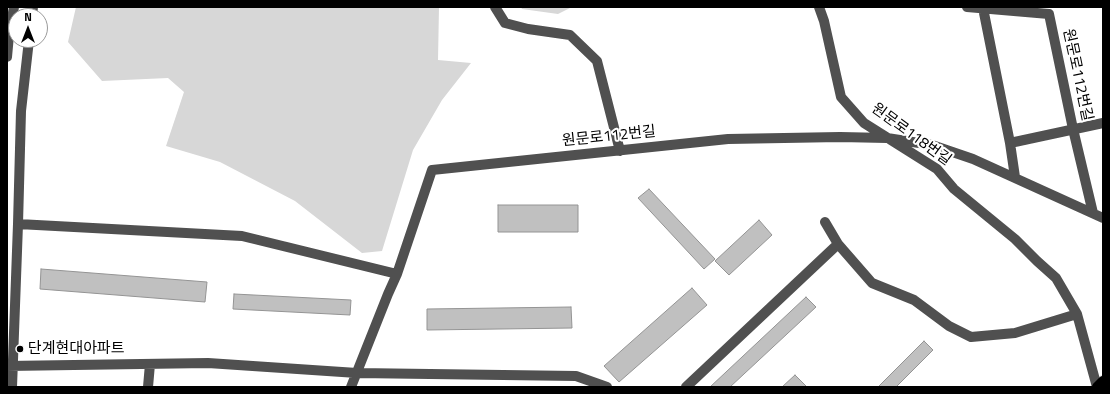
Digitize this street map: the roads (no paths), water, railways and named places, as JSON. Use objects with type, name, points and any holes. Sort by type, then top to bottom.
[{"type":"main road","points":[[1097,387],[1103,382]]},
{"type":"street","points":[[7,57],[14,7]]},
{"type":"street","points":[[495,7],[505,23],[528,29],[570,35],[597,61],[620,151]]},
{"type":"street","name":"원문로118번길","points":[[818,7],[824,22],[842,96],[864,123],[937,169],[954,189],[1015,239],[1056,278],[1077,314],[1097,387]]},
{"type":"street","points":[[967,7],[984,8],[1010,143],[1015,177]]},
{"type":"street","name":"원문로112번길","points":[[984,8],[1049,14],[1073,129],[1093,213]]},
{"type":"street","points":[[12,387],[10,366],[18,224],[21,111],[28,48]]},
{"type":"street","points":[[1010,143],[1103,123]]},
{"type":"street","name":"원문로112번길","points":[[351,387],[388,294],[398,274],[432,170],[728,139],[840,137],[887,138],[932,145],[973,158],[1103,218]]},
{"type":"street","points":[[825,222],[838,244],[872,283],[914,300],[949,326],[971,337],[1015,333],[1077,314]]},
{"type":"street","points":[[18,224],[242,236],[398,274]]},
{"type":"street","points":[[686,387],[838,244]]},
{"type":"street","points":[[10,366],[208,363],[356,373],[576,376],[607,387]]},
{"type":"street","points":[[148,387],[150,364]]},
{"type":"place","name":"단계현대아파트","points":[[20,349]]}]
